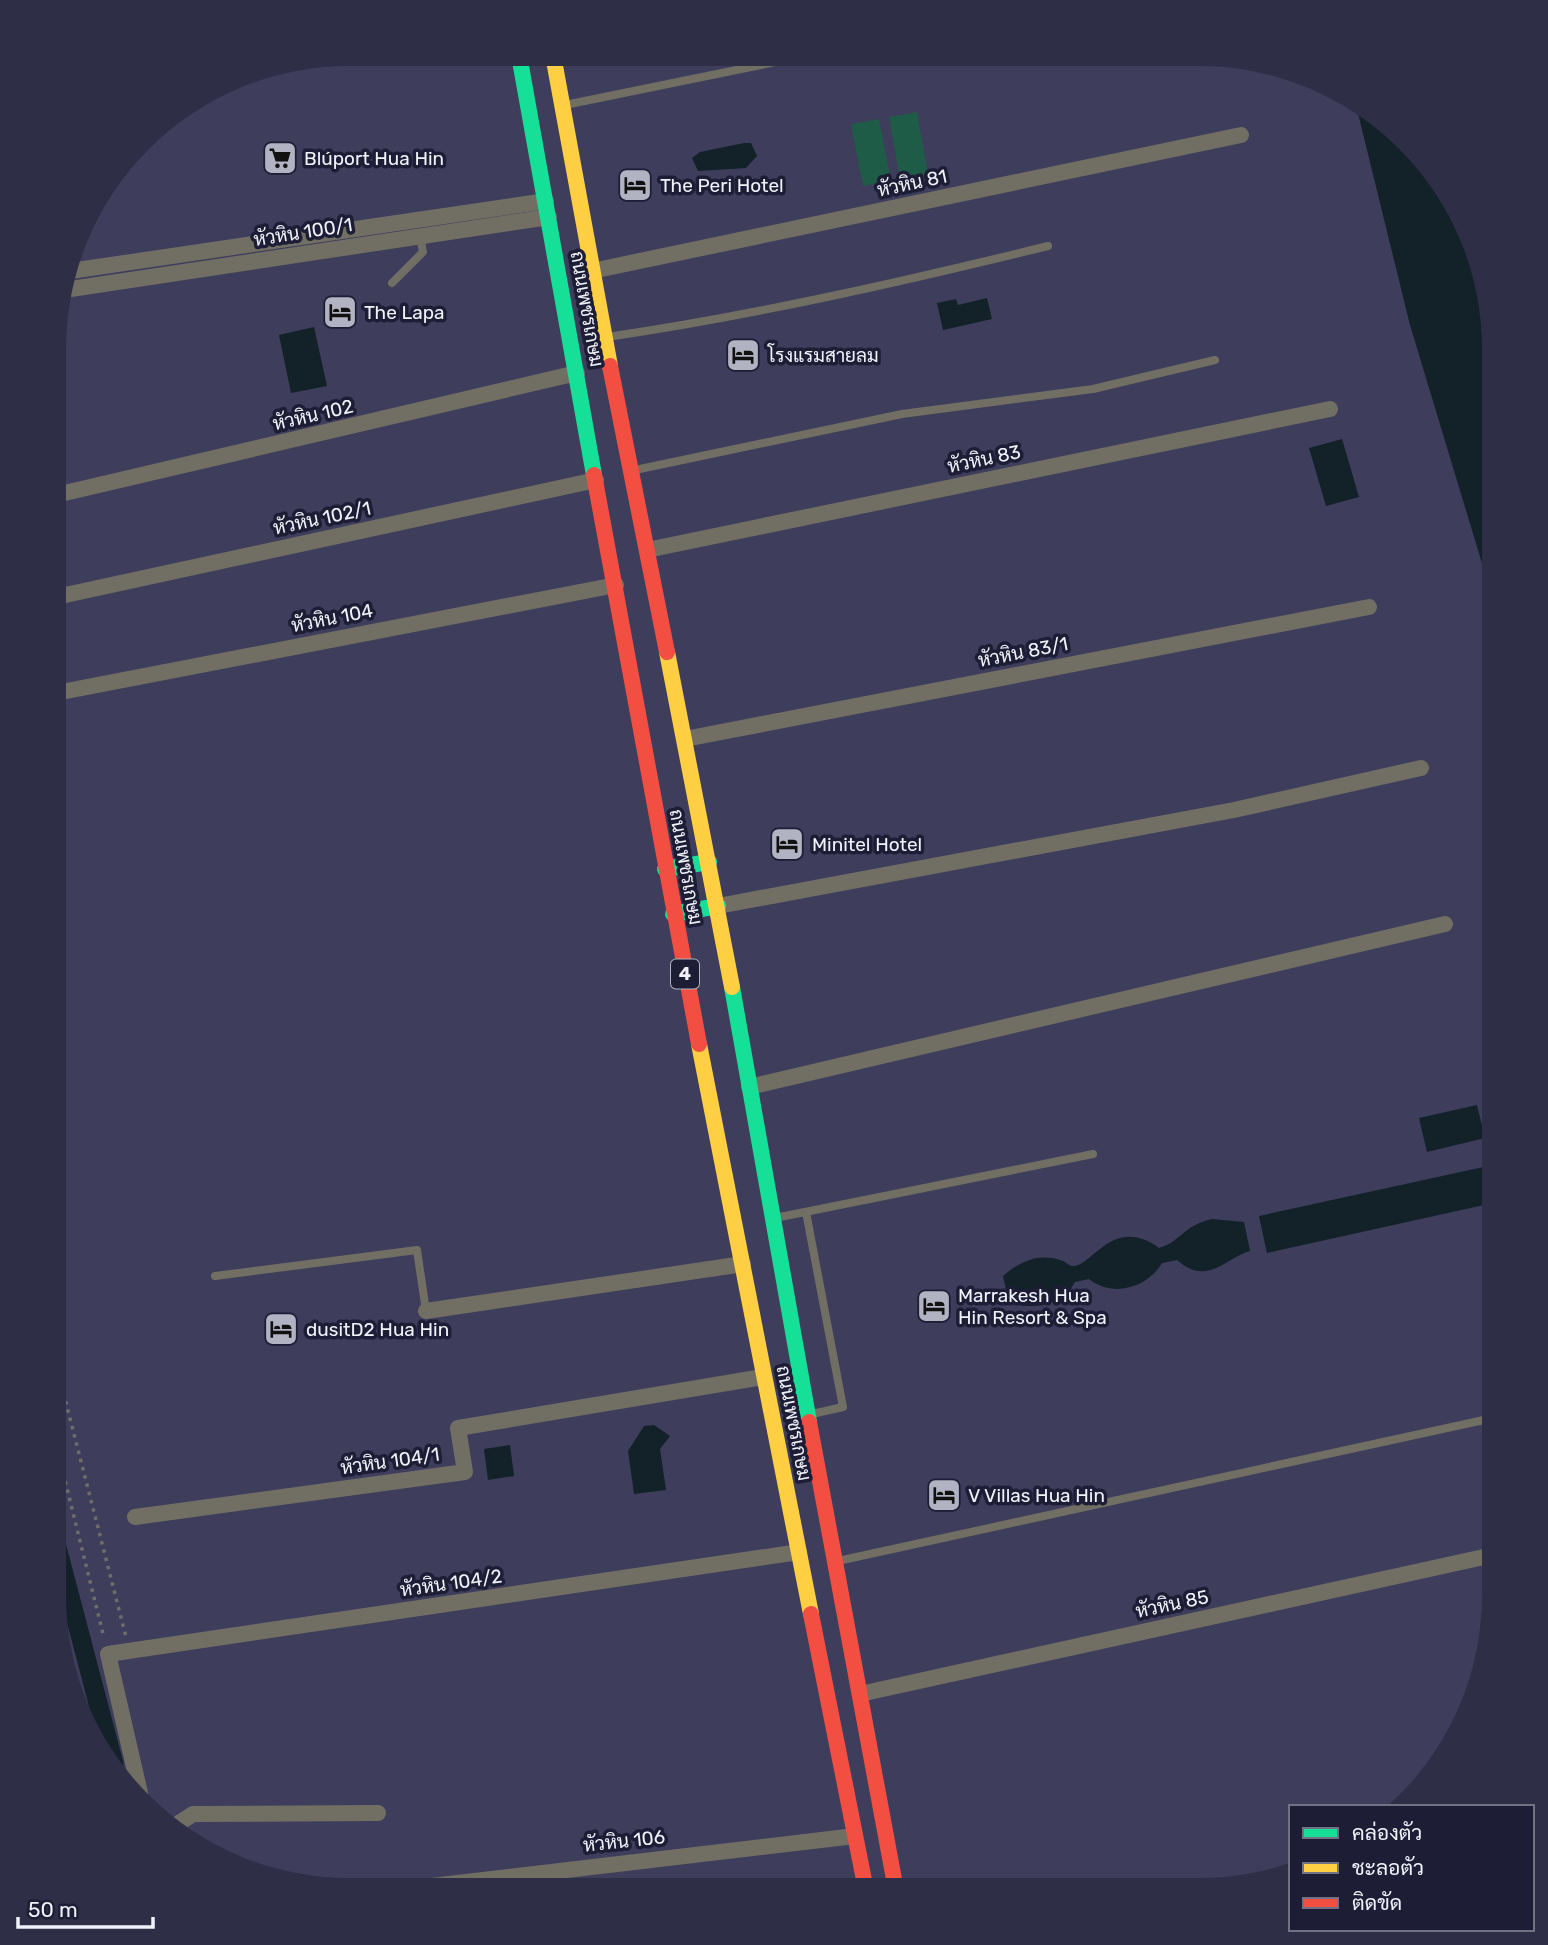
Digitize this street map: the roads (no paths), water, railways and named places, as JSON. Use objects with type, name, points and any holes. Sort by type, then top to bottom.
[{"type":"main road","name":"ถนนเพชรเกษม","points":[[521,66],[673,914],[864,1878]]},
{"type":"main road","name":"ถนนเพชรเกษม","points":[[555,66],[604,338],[718,906],[772,1219],[894,1878]]},
{"type":"main road","points":[[665,869],[709,862]]},
{"type":"main road","points":[[673,914],[718,906]]},
{"type":"street","name":"หัวหิน 81","points":[[592,271],[1241,135]]},
{"type":"street","name":"หัวหิน 100/1","points":[[73,289],[421,236],[547,209]]},
{"type":"street","name":"หัวหิน 100/1","points":[[78,270],[547,209]]},
{"type":"street","name":"หัวหิน 102","points":[[66,493],[578,373]]},
{"type":"street","name":"หัวหิน 83","points":[[648,550],[1330,409]]},
{"type":"street","name":"หัวหิน 102/1","points":[[66,595],[596,480]]},
{"type":"street","name":"หัวหิน 104","points":[[66,691],[616,585]]},
{"type":"street","name":"หัวหิน 83/1","points":[[685,739],[1369,607]]},
{"type":"street","points":[[718,906],[1234,810],[1421,768]]},
{"type":"street","points":[[749,1087],[1445,924]]},
{"type":"street","points":[[426,1311],[743,1264]]},
{"type":"street","name":"หัวหิน 104/1","points":[[135,1517],[465,1472],[458,1428],[763,1377]]},
{"type":"street","name":"หัวหิน 104/2","points":[[138,1783],[108,1654],[799,1552]]},
{"type":"street","name":"หัวหิน 85","points":[[860,1694],[1482,1557]]},
{"type":"street","points":[[180,1822],[193,1814],[378,1813]]},
{"type":"street","name":"หัวหิน 106","points":[[500,1878],[855,1836]]},
{"type":"lane","points":[[562,105],[755,66]]},
{"type":"lane","points":[[393,283],[423,252],[421,236]]},
{"type":"lane","points":[[604,338],[729,319],[898,283],[1048,246]]},
{"type":"lane","points":[[632,470],[901,414],[1093,389],[1215,360]]},
{"type":"lane","points":[[772,1219],[1093,1154]]},
{"type":"lane","points":[[806,1212],[844,1407],[809,1415]]},
{"type":"lane","points":[[215,1276],[417,1250],[426,1311]]},
{"type":"lane","points":[[836,1562],[1482,1420]]},
{"type":"waterway","points":[[66,1582],[109,1745]]},
{"type":"place","name":"Blúport Hua Hin","points":[[280,158]]},
{"type":"place","name":"The Peri Hotel","points":[[635,185]]},
{"type":"place","name":"The Lapa","points":[[340,312]]},
{"type":"place","name":"โรงแรมสายลม","points":[[743,355]]},
{"type":"place","name":"Minitel Hotel","points":[[787,844]]},
{"type":"place","name":"Marrakesh Hua Hin Resort & Spa","points":[[934,1306]]},
{"type":"place","name":"dusitD2 Hua Hin","points":[[281,1329]]},
{"type":"place","name":"V Villas Hua Hin","points":[[944,1495]]}]
